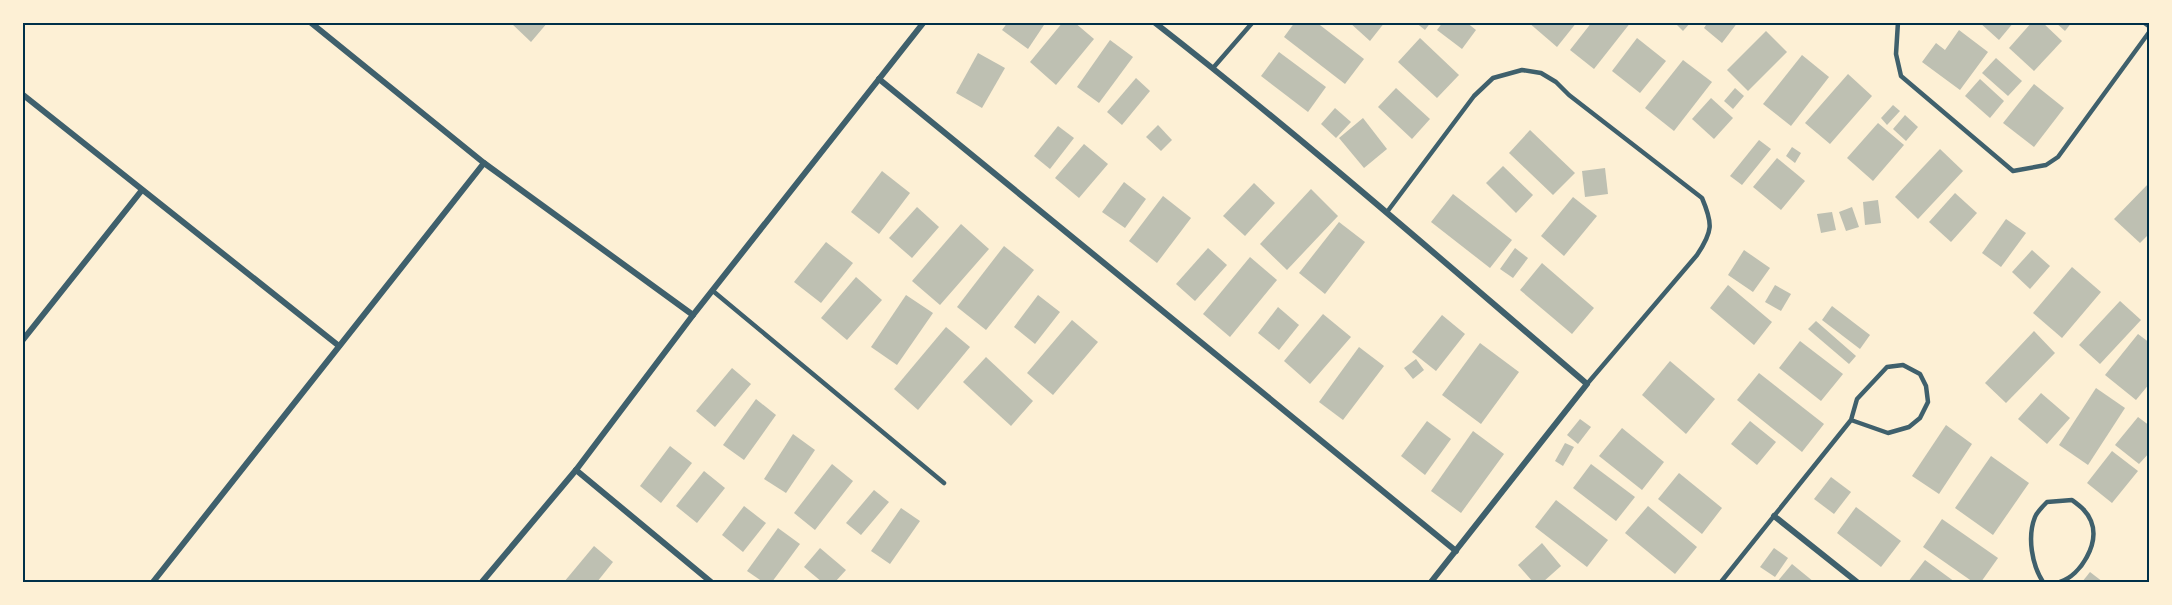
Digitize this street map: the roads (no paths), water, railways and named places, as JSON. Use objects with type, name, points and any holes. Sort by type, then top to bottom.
[{"type":"street","points":[[310,22],[484,163],[693,315]]},
{"type":"street","points":[[482,582],[576,470],[693,315],[924,22]]},
{"type":"street","points":[[1154,22],[1387,212],[1587,384],[1431,582]]},
{"type":"street","points":[[879,79],[1456,550]]},
{"type":"street","points":[[22,94],[339,346]]},
{"type":"street","points":[[153,582],[484,163]]},
{"type":"street","points":[[22,341],[142,190]]},
{"type":"street","points":[[576,470],[711,582]]},
{"type":"street","points":[[1774,516],[1857,582]]},
{"type":"lane","points":[[1213,68],[1253,22]]},
{"type":"lane","points":[[1898,22],[1896,54],[1901,76],[2013,171],[2046,165],[2058,157],[2150,29],[2143,22]]},
{"type":"lane","points":[[1387,212],[1474,96],[1493,78],[1522,70],[1540,73],[1556,82],[1569,95],[1702,198],[1710,217],[1710,235],[1697,255],[1587,384]]},
{"type":"lane","points":[[713,291],[944,483]]},
{"type":"lane","points":[[1721,582],[1851,420],[1857,399],[1887,367],[1903,365],[1920,374],[1926,386],[1928,402],[1920,418],[1909,428],[1888,433],[1851,420]]},
{"type":"lane","points":[[2043,582],[2035,571],[2032,539],[2035,516],[2047,502],[2072,500],[2085,510],[2092,523],[2093,542],[2085,560],[2070,579],[2060,582]]}]
